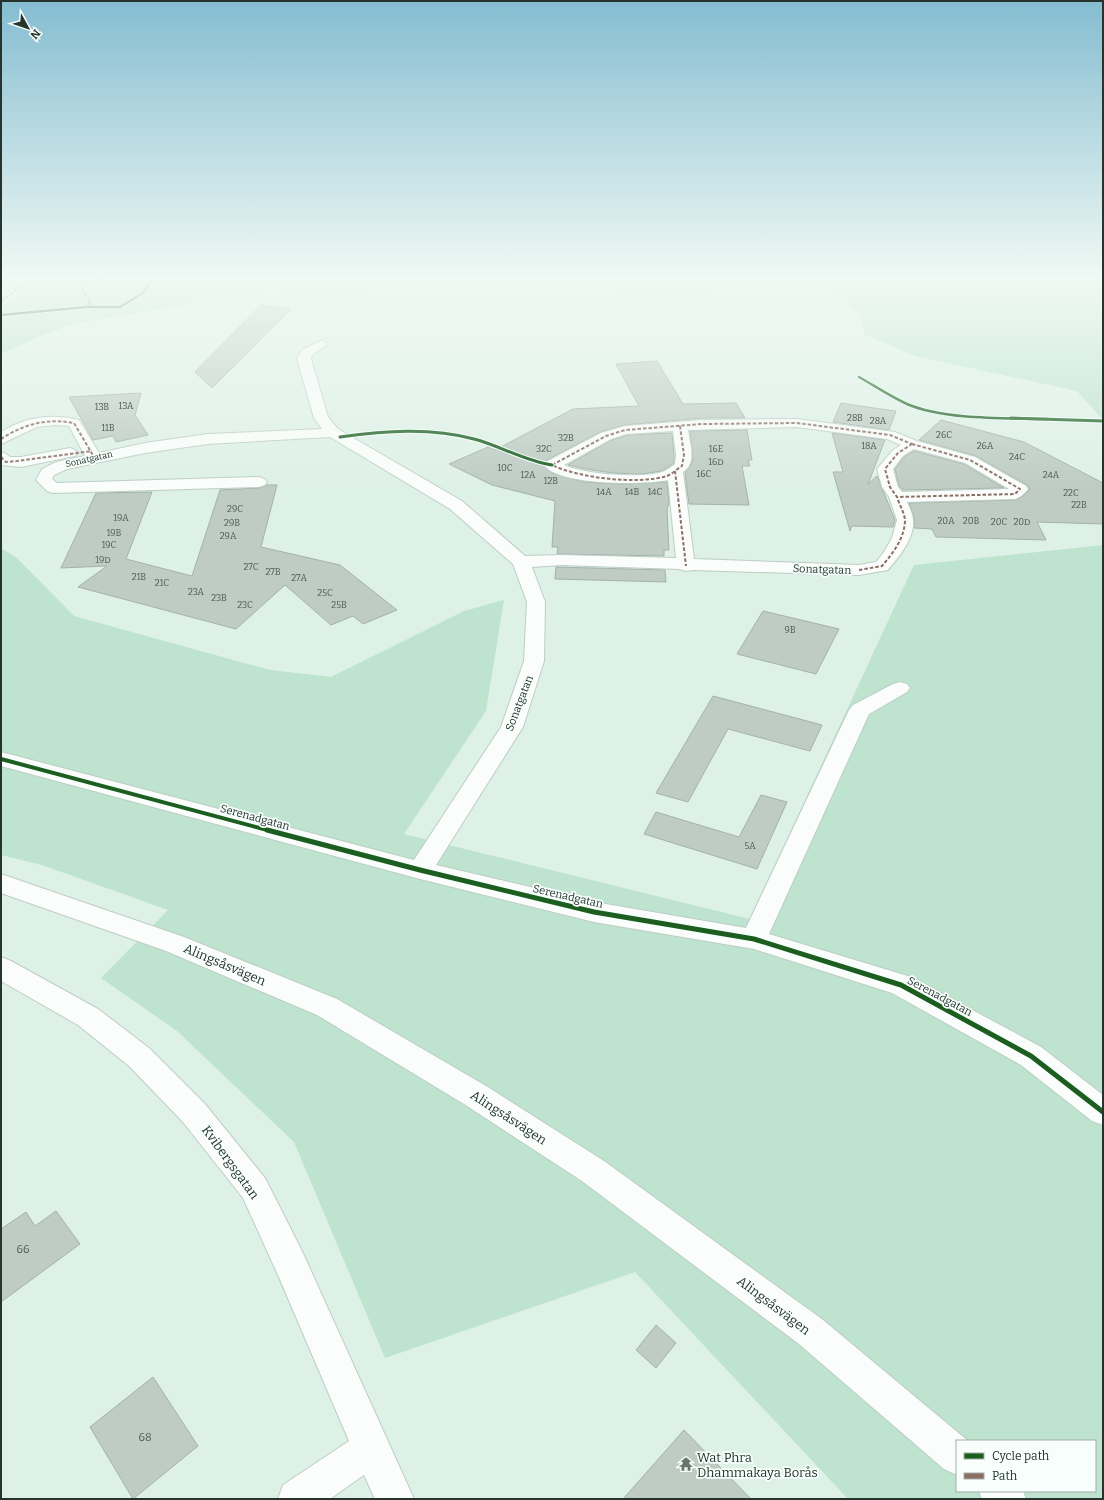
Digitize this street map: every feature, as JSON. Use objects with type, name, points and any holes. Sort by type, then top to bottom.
[{"type":"street","name":"Sonatgatan","points":[[315,348],[307,353],[304,359],[321,418],[334,432],[456,505],[521,562],[536,602],[534,661],[512,727],[420,870]]},
{"type":"street","points":[[1,439],[11,432],[30,424],[66,421],[74,423],[93,454]]},
{"type":"street","points":[[680,426],[684,455],[682,466],[668,475],[636,479],[578,475],[552,465],[606,436],[625,430],[680,426],[752,422],[797,423],[890,435],[912,444],[970,460],[1020,489],[1015,494],[897,497]]},
{"type":"street","name":"Sonatgatan","points":[[259,482],[53,488],[44,480],[48,472],[62,465],[93,454],[208,439],[263,435],[302,435],[334,432]]},
{"type":"street","name":"Sonatgatan","points":[[521,562],[562,560],[686,566],[859,570],[882,566],[892,554],[901,538],[905,520],[897,497],[890,487],[885,469],[898,453],[912,444]]},
{"type":"street","points":[[1,458],[6,462],[21,462],[73,452],[93,454]]},
{"type":"street","points":[[675,471],[686,566]]},
{"type":"street","points":[[754,939],[860,710],[900,688]]},
{"type":"street","name":"Serenadgatan","points":[[1,759],[420,870],[594,912],[754,939],[901,986],[1031,1056],[1103,1112]]},
{"type":"street","name":"Alingsåsvägen","points":[[1,883],[175,944],[327,1007],[475,1095],[593,1171],[811,1332],[956,1455]]},
{"type":"street","name":"Kvibergsgatan","points":[[1,968],[88,1017],[139,1057],[194,1113],[254,1188],[290,1263],[395,1499]]},
{"type":"street","points":[[297,1499],[371,1448]]},
{"type":"street","points":[[999,1492],[1007,1499]]},
{"type":"green space","points":[[1,348],[14,348],[1,354]]},
{"type":"green space","points":[[896,348],[1103,348],[1103,420],[1077,391],[915,356]]},
{"type":"green space","points":[[1103,545],[1103,1499],[848,1499],[635,1272],[385,1358],[294,1142],[177,1031],[101,978],[168,910],[42,865],[1,855],[1,548],[17,558],[74,616],[270,670],[331,677],[464,611],[504,600],[486,711],[404,834],[750,919],[914,565]]},
{"type":"building","points":[[219,348],[252,348],[212,388],[195,372]]},
{"type":"building","points":[[657,361],[683,404],[736,403],[745,418],[702,418],[625,425],[600,432],[545,461],[543,465],[552,473],[583,482],[622,484],[667,482],[669,503],[667,509],[669,550],[664,550],[664,556],[557,554],[558,547],[552,547],[555,501],[492,485],[449,464],[488,447],[495,450],[573,409],[639,406],[616,364]]},
{"type":"building","points":[[141,393],[135,415],[148,435],[116,442],[113,436],[93,440],[69,397]]},
{"type":"building","points":[[841,403],[896,411],[889,430],[833,422]]},
{"type":"building","points":[[941,420],[1024,442],[1103,483],[1103,524],[1037,522],[1046,540],[936,537],[932,529],[914,528],[914,517],[909,503],[1015,500],[1023,496],[1030,489],[1027,485],[976,456],[919,440]]},
{"type":"building","points":[[747,430],[752,460],[748,460],[750,466],[742,466],[749,505],[689,504],[685,473],[693,459],[690,431]]},
{"type":"building","points":[[672,433],[674,463],[662,471],[641,474],[613,473],[568,465],[612,440],[627,435]]},
{"type":"building","points":[[832,433],[885,440],[868,484],[877,476],[895,520],[893,527],[852,526],[850,531],[833,472],[843,472]]},
{"type":"building","points":[[914,451],[964,464],[1004,488],[903,490],[899,486],[895,469],[904,457]]},
{"type":"building","points":[[267,485],[277,485],[261,547],[340,565],[397,610],[363,624],[353,616],[331,625],[285,585],[236,629],[78,587],[107,566],[61,568],[96,493],[152,492],[126,559],[192,576],[220,490],[259,488]]},
{"type":"building","points":[[556,567],[665,570],[666,582],[555,579]]},
{"type":"building","points":[[763,611],[839,629],[816,674],[737,654]]},
{"type":"building","points":[[713,696],[822,725],[810,751],[728,729],[688,802],[656,793]]},
{"type":"building","points":[[761,795],[787,802],[757,869],[644,834],[656,812],[739,837]]},
{"type":"building","points":[[56,1211],[80,1244],[1,1302],[1,1229],[26,1212],[35,1226]]},
{"type":"building","points":[[656,1325],[676,1343],[656,1368],[636,1350]]},
{"type":"building","points":[[153,1377],[198,1446],[133,1499],[90,1427]]},
{"type":"building","name":"Wat Phra Dhammakaya Borås","points":[[684,1430],[751,1499],[623,1499]]},
{"type":"marked path","points":[[1,439],[17,429],[36,423],[45,421],[65,421],[74,423],[94,457]]},
{"type":"marked path","points":[[680,426],[684,455],[682,466],[667,476],[641,479],[608,478],[575,474],[552,465],[606,436],[625,430],[702,424],[797,423],[890,435],[912,444]]},
{"type":"marked path","points":[[859,570],[882,566],[892,554],[901,538],[905,520],[897,497],[1015,494],[1020,489],[970,460],[912,444],[898,453],[885,469],[890,487],[897,497]]},
{"type":"marked path","points":[[1,457],[6,462],[92,451]]},
{"type":"marked path","points":[[675,471],[686,566]]},
{"type":"cycle path","points":[[859,377],[907,404],[933,412],[994,418],[1103,421]]},
{"type":"cycle path","points":[[340,437],[407,431],[458,435],[484,442],[522,458],[541,464],[552,465]]},
{"type":"cycle path","points":[[1,759],[420,870],[594,912],[754,939],[901,985],[1031,1056],[1103,1112]]},
{"type":"place","name":"Wat Phra Dhammakaya Borås","points":[[686,1464]]}]
